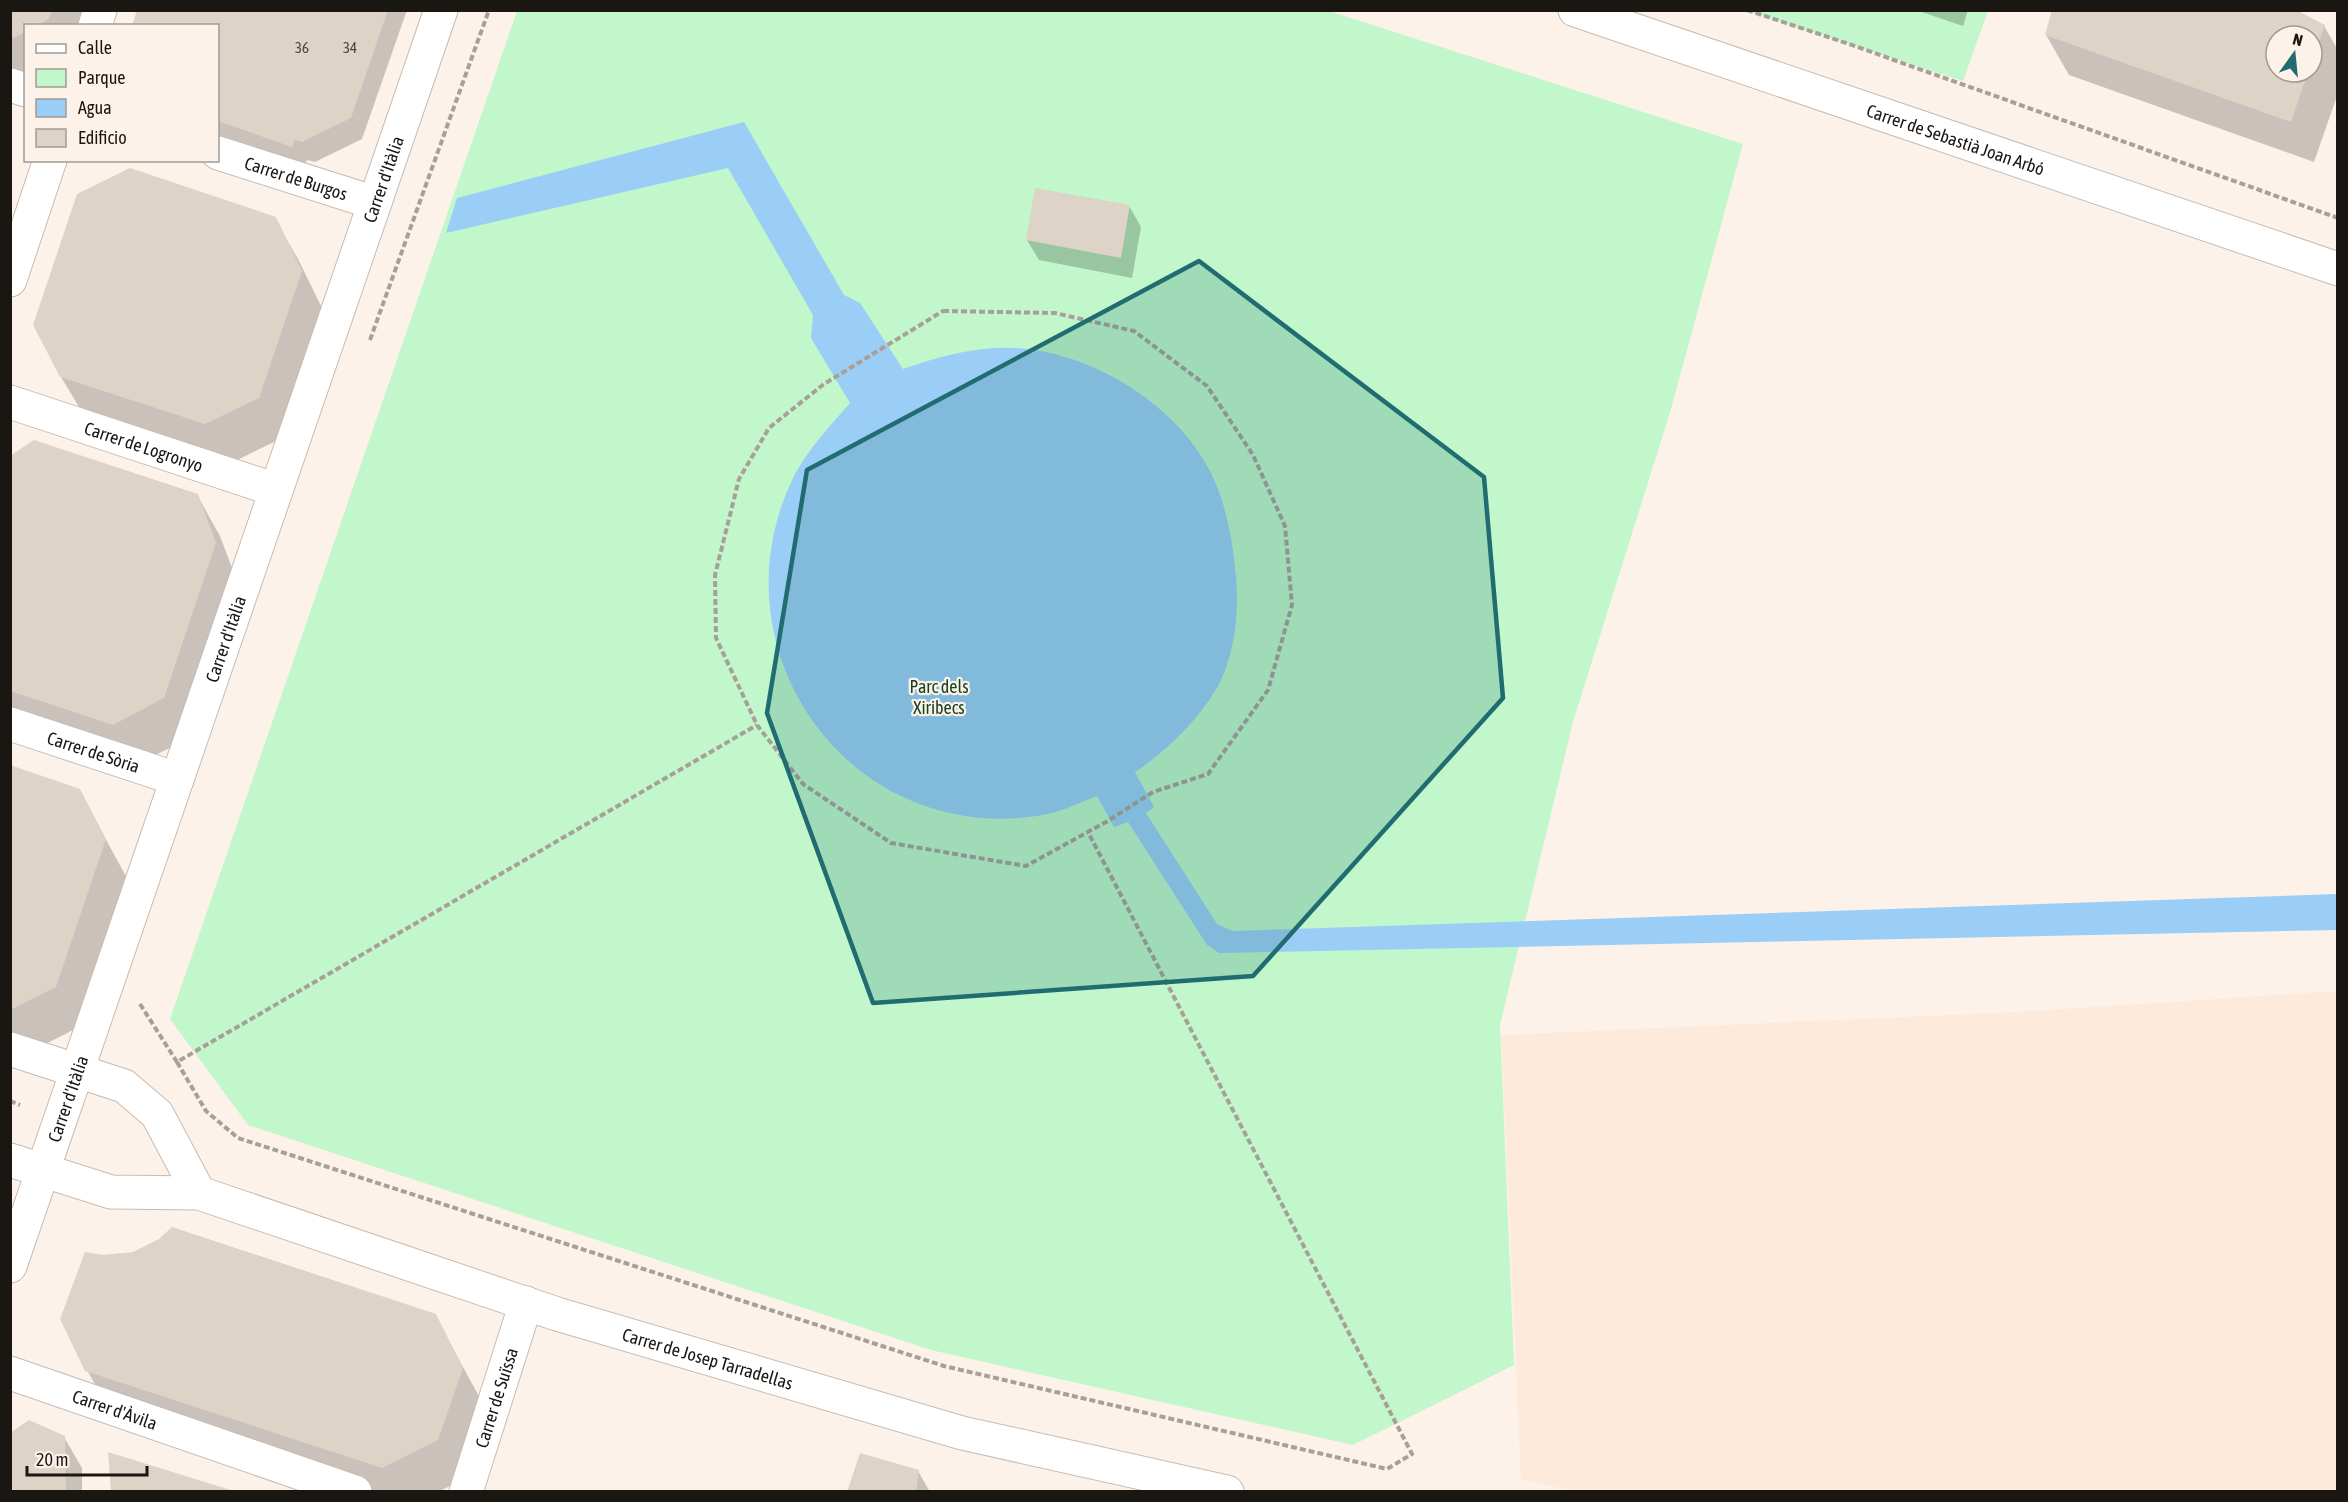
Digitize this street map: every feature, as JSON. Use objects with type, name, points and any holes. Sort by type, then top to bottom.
[{"type":"street","name":"Carrer d'Itàlia","points":[[10,1266],[441,10]]},
{"type":"street","name":"Carrer de Sebastià Joan Arbó","points":[[1575,10],[2337,269]]},
{"type":"street","name":"Carrer de Burgos","points":[[219,153],[375,203]]},
{"type":"street","points":[[10,280],[49,162]]},
{"type":"street","name":"Carrer de Logronyo","points":[[10,402],[276,490]]},
{"type":"street","name":"Carrer de Sòria","points":[[10,724],[177,780]]},
{"type":"street","points":[[10,1049],[124,1086],[157,1114],[199,1192]]},
{"type":"street","name":"Carrer de Josep Tarradellas","points":[[10,1160],[111,1192],[199,1192],[557,1314],[962,1433],[1227,1491]]},
{"type":"street","name":"Carrer de Suïssa","points":[[466,1491],[526,1303]]},
{"type":"street","name":"Carrer d'Àvila","points":[[10,1373],[355,1491]]},
{"type":"path","points":[[368,348],[489,10]]},
{"type":"path","points":[[1747,10],[2337,218]]},
{"type":"path","points":[[943,311],[1055,313],[1134,331],[1207,386],[1253,455],[1286,526],[1292,605],[1268,690],[1208,774],[1153,792],[1106,822],[1026,866],[891,843],[803,784],[757,725],[716,638],[715,575],[739,479],[770,428],[824,384],[943,311]]},
{"type":"path","points":[[177,1062],[757,725]]},
{"type":"path","points":[[140,1004],[206,1111],[238,1138],[944,1366],[1387,1469],[1412,1454],[1088,832]]},
{"type":"path","points":[[10,1101],[20,1105]]},
{"type":"highlighted area","points":[[1199,261],[1484,477],[1503,698],[1253,976],[873,1003],[767,713],[807,470]]},
{"type":"shaded area","points":[[2337,991],[2337,1491],[1576,1492],[1521,1479],[1501,1035],[2015,1012]]},
{"type":"green space","name":"Parc dels Xiribecs","points":[[517,11],[1329,11],[1743,144],[1671,409],[1573,722],[1500,1025],[1514,1365],[1353,1445],[931,1350],[248,1125],[170,1019]]},
{"type":"green space","points":[[1747,11],[1988,11],[1963,81]]},
{"type":"water","points":[[744,122],[844,295],[860,303],[903,369],[948,355],[979,349],[1027,349],[1054,354],[1081,362],[1133,389],[1156,406],[1196,447],[1216,483],[1231,536],[1237,591],[1232,648],[1217,688],[1191,724],[1170,745],[1135,772],[1154,807],[1146,813],[1217,924],[1233,931],[2337,894],[2337,930],[1219,953],[1207,945],[1128,822],[1114,827],[1097,796],[1037,816],[968,816],[906,798],[853,765],[812,720],[783,665],[770,604],[773,539],[795,474],[814,446],[850,403],[811,338],[813,315],[728,168],[446,233],[457,198]]},
{"type":"building","points":[[10,10],[52,10],[49,19],[40,24],[24,24],[24,33],[10,39]]},
{"type":"building","points":[[137,10],[388,10],[351,118],[302,142],[295,140],[292,147],[219,121],[219,24],[133,24]]},
{"type":"building","points":[[2052,10],[2296,10],[2323,24],[2264,24],[2264,84],[2304,84],[2291,122],[2045,35]]},
{"type":"building","points":[[130,168],[276,217],[302,271],[259,398],[205,424],[60,377],[33,325],[77,194]]},
{"type":"building","points":[[1035,188],[1130,205],[1121,258],[1026,240]]},
{"type":"building","points":[[34,440],[198,494],[216,543],[164,698],[113,725],[10,691],[10,456]]},
{"type":"building","points":[[10,765],[80,789],[106,839],[56,987],[10,1010]]},
{"type":"building","points":[[172,1227],[436,1314],[463,1368],[438,1440],[382,1468],[85,1371],[60,1319],[85,1252],[103,1255],[133,1252],[159,1239]]},
{"type":"building","points":[[29,1420],[65,1436],[66,1492],[10,1492],[10,1433]]},
{"type":"building","points":[[108,1452],[234,1491],[111,1492]]},
{"type":"building","points":[[860,1453],[919,1470],[916,1492],[847,1492]]}]
